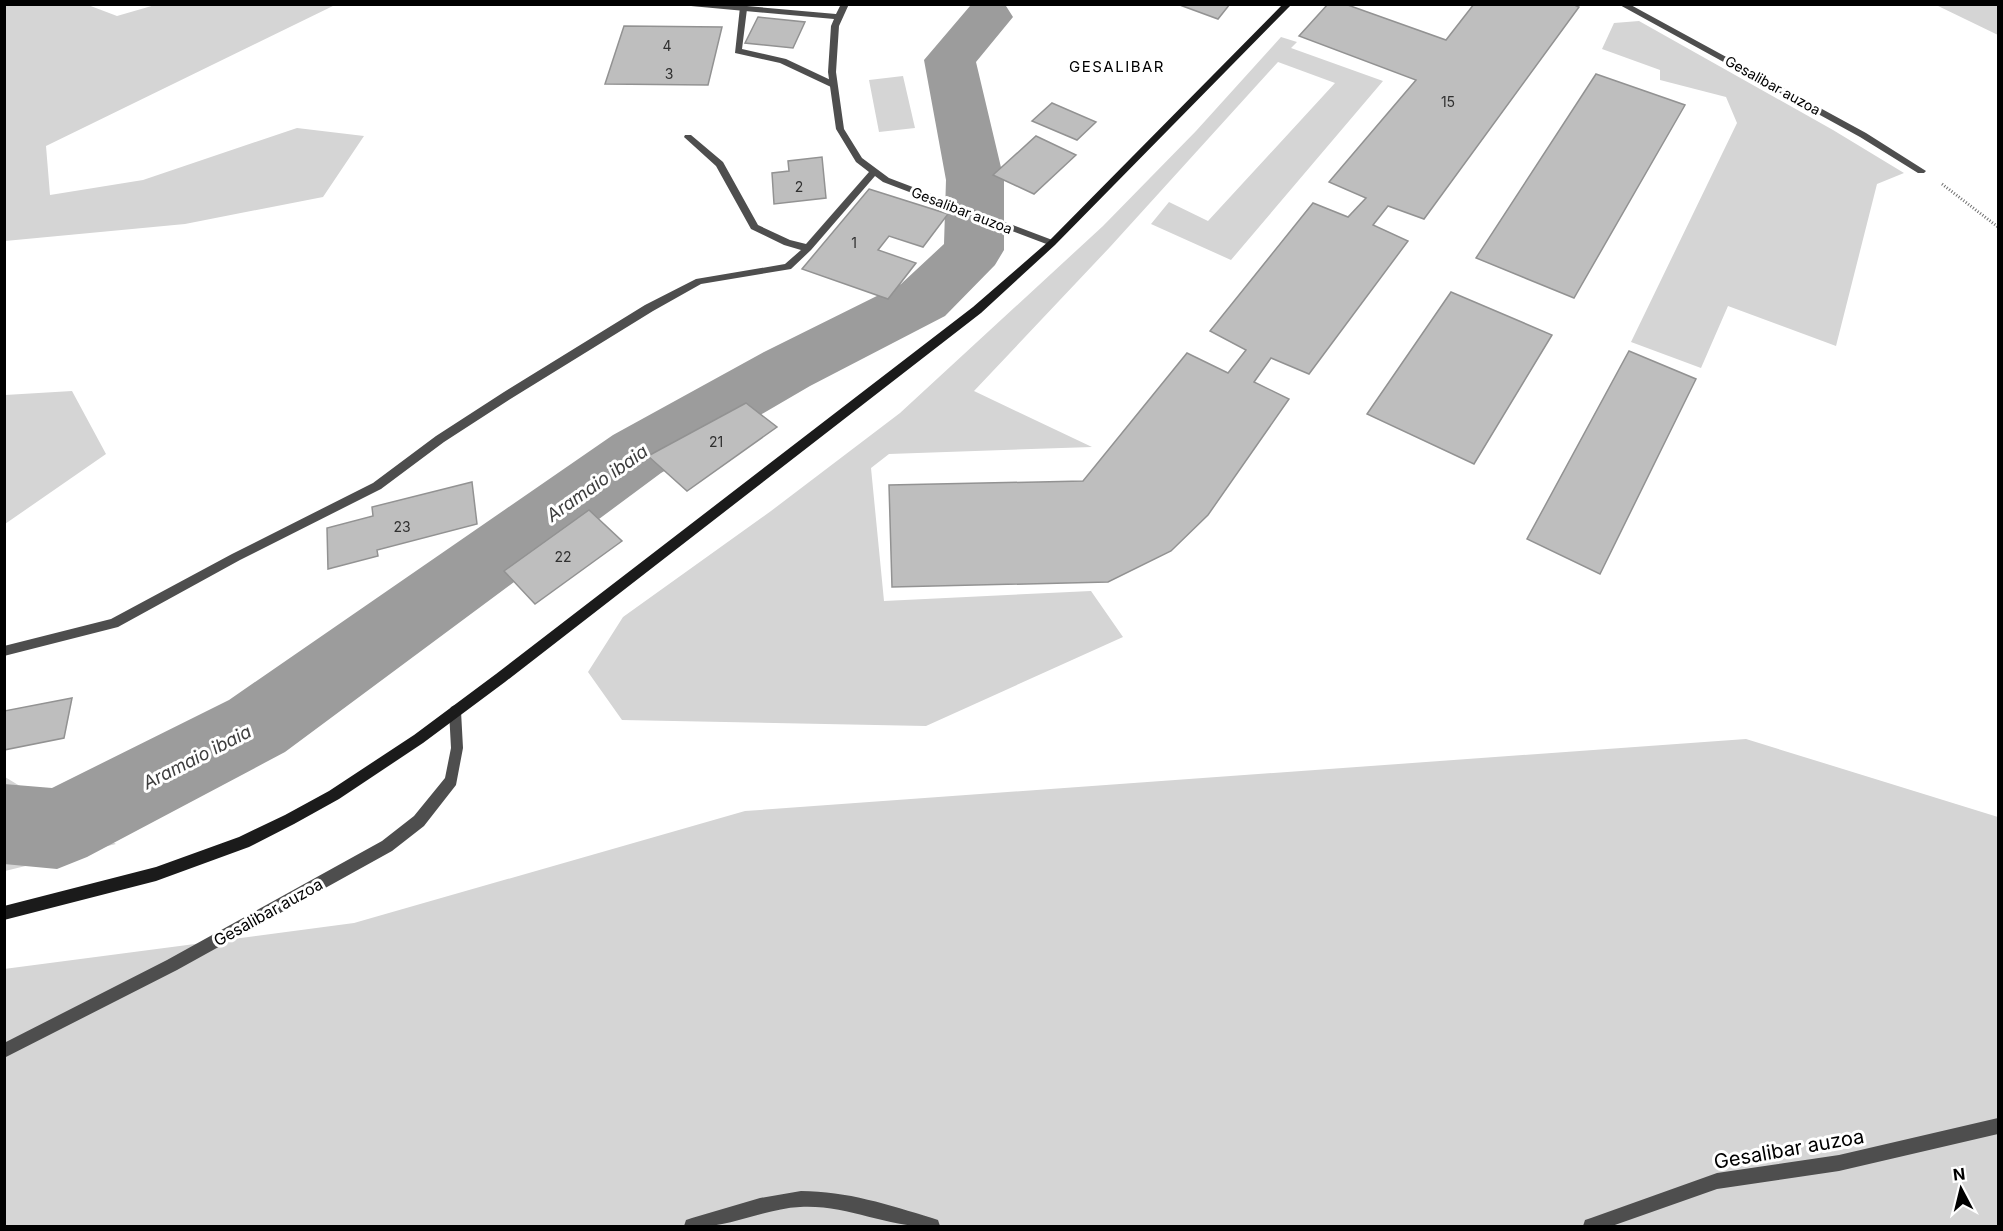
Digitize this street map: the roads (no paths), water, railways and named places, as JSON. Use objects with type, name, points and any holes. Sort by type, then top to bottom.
[{"type":"main road","points":[[4,913],[155,875],[243,842],[312,808],[375,770],[977,310],[1052,243],[1288,4]]},
{"type":"street","points":[[691,4],[838,17]]},
{"type":"street","name":"Gesalibar auzoa","points":[[845,4],[835,26],[834,85],[840,129],[859,160],[873,173],[886,180],[1052,243]]},
{"type":"street","name":"Gesalibar auzoa","points":[[1622,4],[1863,135],[1921,171]]},
{"type":"street","points":[[743,9],[738,51],[783,61],[834,85]]},
{"type":"street","points":[[688,137],[720,164],[754,227],[787,243],[808,248]]},
{"type":"street","points":[[4,651],[114,623],[236,557],[377,486],[440,438],[649,308],[699,281],[788,267],[808,248],[873,173]]},
{"type":"street","name":"Gesalibar auzoa","points":[[4,1051],[172,964],[387,846],[419,821],[451,781],[457,748],[455,711]]},
{"type":"street","name":"Gesalibar auzoa","points":[[1591,1227],[1717,1181],[1839,1163],[1998,1126]]},
{"type":"street","points":[[693,1227],[765,1206],[800,1199],[834,1200],[858,1204],[932,1227]]},
{"type":"waterway","name":"Aramaio ibaia","points":[[4,824],[57,829],[257,726],[637,454],[787,369],[923,300],[974,250],[975,180],[950,60],[988,17]]},
{"type":"district","name":"GESALIBAR","points":[[1117,66]]}]
